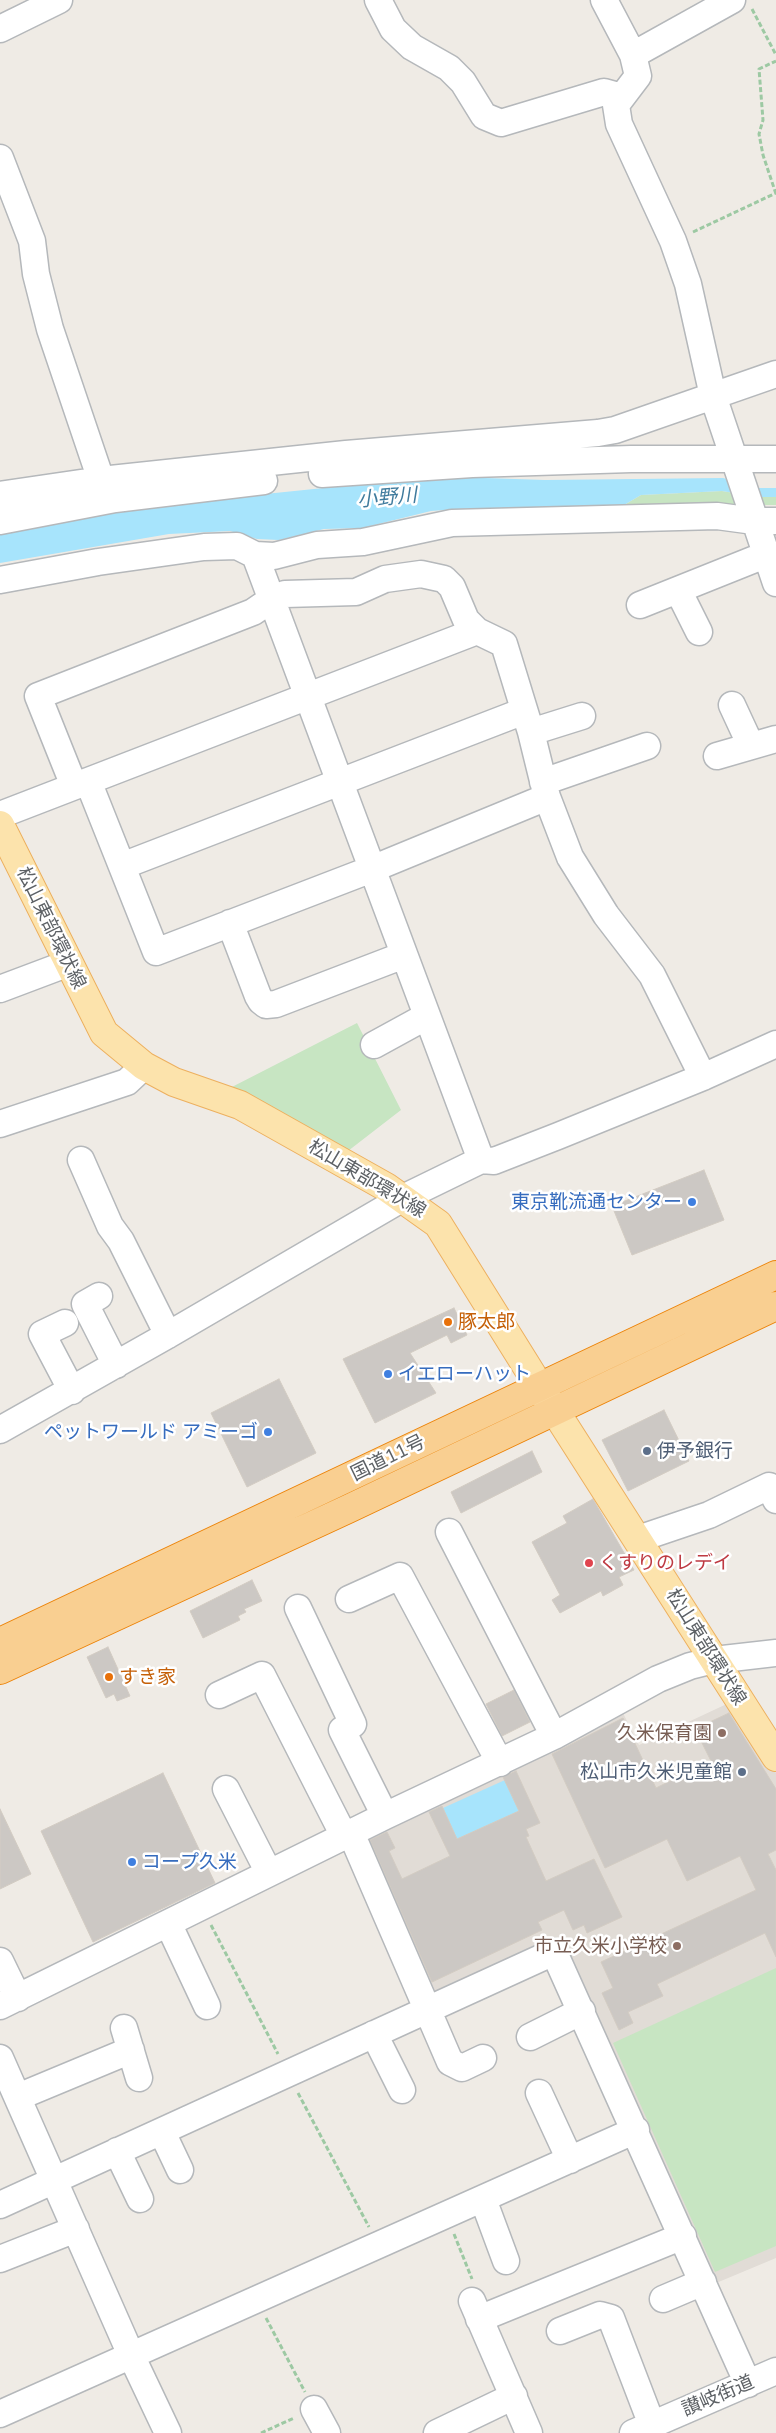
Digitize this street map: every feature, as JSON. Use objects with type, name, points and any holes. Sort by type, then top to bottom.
[{"type":"highway","name":"国道11号","points":[[0,1642],[776,1275]]},
{"type":"highway","name":"国道11号","points":[[0,1670],[776,1306]]},
{"type":"main road","name":"松山東部環状線","points":[[0,825],[104,1033],[144,1066],[174,1082],[240,1105],[403,1198],[438,1224],[539,1386],[776,1756]]},
{"type":"street","points":[[0,29],[58,0]]},
{"type":"street","points":[[378,0],[393,30],[412,47],[449,68],[463,82],[484,116],[500,123],[604,92],[622,97]]},
{"type":"street","points":[[604,0],[633,56],[638,76],[616,105],[619,124],[674,242],[688,284],[713,396],[734,464],[761,519],[765,555],[776,583]]},
{"type":"street","points":[[633,56],[732,0]]},
{"type":"street","points":[[0,158],[32,241],[36,274],[50,328],[101,480]]},
{"type":"street","points":[[0,495],[101,480],[346,454],[598,433],[615,430],[776,374]]},
{"type":"street","points":[[0,521],[115,499],[306,476],[472,464],[631,459],[734,464],[776,459]]},
{"type":"street","points":[[0,580],[98,562],[204,547],[237,546],[255,555],[274,556],[317,545],[363,542],[452,523],[717,516],[761,519]]},
{"type":"street","points":[[255,555],[481,1160]]},
{"type":"street","points":[[640,605],[765,555]]},
{"type":"street","points":[[646,745],[545,790],[372,869],[156,952],[122,866],[38,696],[253,612],[272,599],[286,594],[356,592],[385,579],[421,574],[435,575],[444,579],[452,587],[466,620],[477,631],[504,644],[528,721],[545,790],[570,857],[606,915],[652,975],[703,1077]]},
{"type":"street","points":[[678,590],[700,632]]},
{"type":"street","points":[[0,815],[477,631]]},
{"type":"street","points":[[732,705],[751,746]]},
{"type":"street","points":[[122,866],[340,782],[528,721],[582,716]]},
{"type":"street","points":[[717,756],[776,739]]},
{"type":"street","points":[[230,923],[258,996],[266,1005],[276,1004],[404,955]]},
{"type":"street","points":[[0,989],[69,963]]},
{"type":"street","points":[[374,1045],[427,1016]]},
{"type":"street","points":[[1,1429],[168,1336],[403,1198],[481,1160],[494,1161],[703,1077],[776,1044]]},
{"type":"street","points":[[0,1124],[127,1082],[144,1066]]},
{"type":"street","points":[[81,1160],[110,1226],[121,1240],[168,1336]]},
{"type":"street","points":[[99,1296],[84,1304],[116,1365]]},
{"type":"street","points":[[65,1323],[42,1334],[72,1391]]},
{"type":"street","points":[[638,1539],[709,1515],[769,1486],[776,1500]]},
{"type":"street","points":[[449,1532],[554,1736]]},
{"type":"street","points":[[348,1599],[400,1576],[500,1764]]},
{"type":"street","points":[[298,1608],[353,1724],[342,1730],[385,1816]]},
{"type":"street","points":[[0,1961],[9,2002],[347,1834],[500,1764],[658,1679],[690,1666],[714,1660],[776,1653]]},
{"type":"street","points":[[219,1695],[262,1675],[347,1834],[450,2062],[462,2068],[483,2058]]},
{"type":"street","points":[[226,1789],[270,1873]]},
{"type":"street","points":[[168,1923],[207,2006]]},
{"type":"street","points":[[0,2205],[554,1952],[636,2130],[748,2384]]},
{"type":"street","points":[[530,2037],[582,2012]]},
{"type":"street","points":[[374,2034],[402,2090]]},
{"type":"street","points":[[18,2097],[127,2039],[139,2078]]},
{"type":"street","points":[[0,2058],[131,2356],[168,2433]]},
{"type":"street","points":[[538,2093],[570,2160]]},
{"type":"street","points":[[0,2414],[636,2130]]},
{"type":"street","points":[[162,2132],[180,2170]]},
{"type":"street","points":[[117,2151],[140,2199]]},
{"type":"street","points":[[483,2199],[506,2261]]},
{"type":"street","points":[[0,2259],[76,2229]]},
{"type":"street","points":[[529,2433],[475,2310],[682,2236]]},
{"type":"street","points":[[663,2299],[703,2282]]},
{"type":"street","points":[[560,2331],[600,2316],[611,2318],[643,2429]]},
{"type":"street","name":"讃岐街道","points":[[643,2429],[776,2371]]},
{"type":"street","points":[[437,2433],[514,2396]]},
{"type":"street","points":[[314,2409],[327,2433]]},
{"type":"path","points":[[748,0],[776,55]]},
{"type":"path","points":[[674,242],[776,194],[763,155],[759,134],[764,120],[759,69],[776,61]]},
{"type":"path","points":[[446,2215],[475,2288],[475,2310]]},
{"type":"path","points":[[256,2299],[314,2409],[260,2433]]},
{"type":"shaded area","points":[[731,1702],[776,1773],[776,2258],[709,2286],[558,1943],[434,2001],[364,1834],[621,1709],[639,1745]]},
{"type":"green space","points":[[722,491],[759,497],[776,497],[776,505],[624,505],[641,495]]},
{"type":"green space","points":[[357,1023],[401,1110],[348,1151],[226,1090]]},
{"type":"green space","points":[[776,1968],[776,2246],[715,2272],[613,2043]]},
{"type":"water","name":"小野川","points":[[451,475],[545,480],[723,478],[758,488],[776,488],[776,497],[759,497],[722,491],[641,495],[624,505],[431,511],[362,528],[324,529],[279,540],[257,539],[230,531],[169,534],[0,563],[0,533],[128,508]]},
{"type":"water","points":[[505,1780],[519,1811],[457,1839],[443,1808]]},
{"type":"building","points":[[704,1170],[724,1220],[632,1255],[612,1206]]},
{"type":"building","points":[[454,1308],[467,1335],[451,1343],[447,1335],[410,1353],[436,1393],[375,1423],[343,1359]]},
{"type":"building","points":[[279,1379],[316,1453],[247,1487],[211,1413]]},
{"type":"building","points":[[664,1410],[689,1461],[628,1491],[602,1440]]},
{"type":"building","points":[[532,1451],[542,1472],[461,1513],[451,1492]]},
{"type":"building","points":[[593,1499],[634,1570],[619,1577],[623,1585],[603,1596],[601,1591],[560,1613],[552,1600],[560,1595],[532,1542],[567,1523],[563,1516]]},
{"type":"building","points":[[252,1580],[262,1601],[244,1609],[246,1612],[238,1616],[240,1620],[203,1638],[190,1611]]},
{"type":"building","points":[[108,1647],[130,1696],[117,1701],[114,1694],[106,1698],[87,1657]]},
{"type":"building","points":[[514,1690],[530,1722],[502,1736],[486,1704]]},
{"type":"building","points":[[729,1713],[776,1789],[776,1850],[768,1854],[776,1870],[776,1957],[765,1933],[657,1984],[663,1996],[628,2012],[633,2023],[619,2030],[602,1993],[613,1988],[601,1962],[756,1890],[740,1856],[687,1881],[667,1839],[605,1868],[552,1754],[623,1718],[656,1788],[711,1761],[695,1729]]},
{"type":"building","points":[[516,1771],[540,1823],[526,1829],[529,1836],[526,1837],[546,1881],[594,1859],[622,1917],[587,1933],[584,1925],[573,1930],[564,1910],[538,1922],[542,1930],[432,1982],[370,1840],[387,1832],[395,1848],[389,1851],[402,1879],[450,1856],[429,1812],[442,1806],[457,1839],[519,1811],[503,1777]]},
{"type":"building","points":[[163,1773],[215,1883],[93,1942],[41,1831]]},
{"type":"building","points":[[0,1809],[31,1874],[0,1889]]},
{"type":"place","name":"東京靴流通センター","points":[[692,1202]]},
{"type":"place","name":"豚太郎","points":[[448,1322]]},
{"type":"place","name":"イエローハット","points":[[388,1374]]},
{"type":"place","name":"ペットワールド アミーゴ","points":[[268,1432]]},
{"type":"place","name":"伊予銀行","points":[[647,1451]]},
{"type":"place","name":"くすりのレデイ","points":[[589,1563]]},
{"type":"place","name":"すき家","points":[[109,1677]]},
{"type":"place","name":"久米保育園","points":[[722,1733]]},
{"type":"place","name":"松山市久米児童館","points":[[742,1772]]},
{"type":"place","name":"コープ久米","points":[[132,1862]]},
{"type":"place","name":"市立久米小学校","points":[[677,1946]]}]
